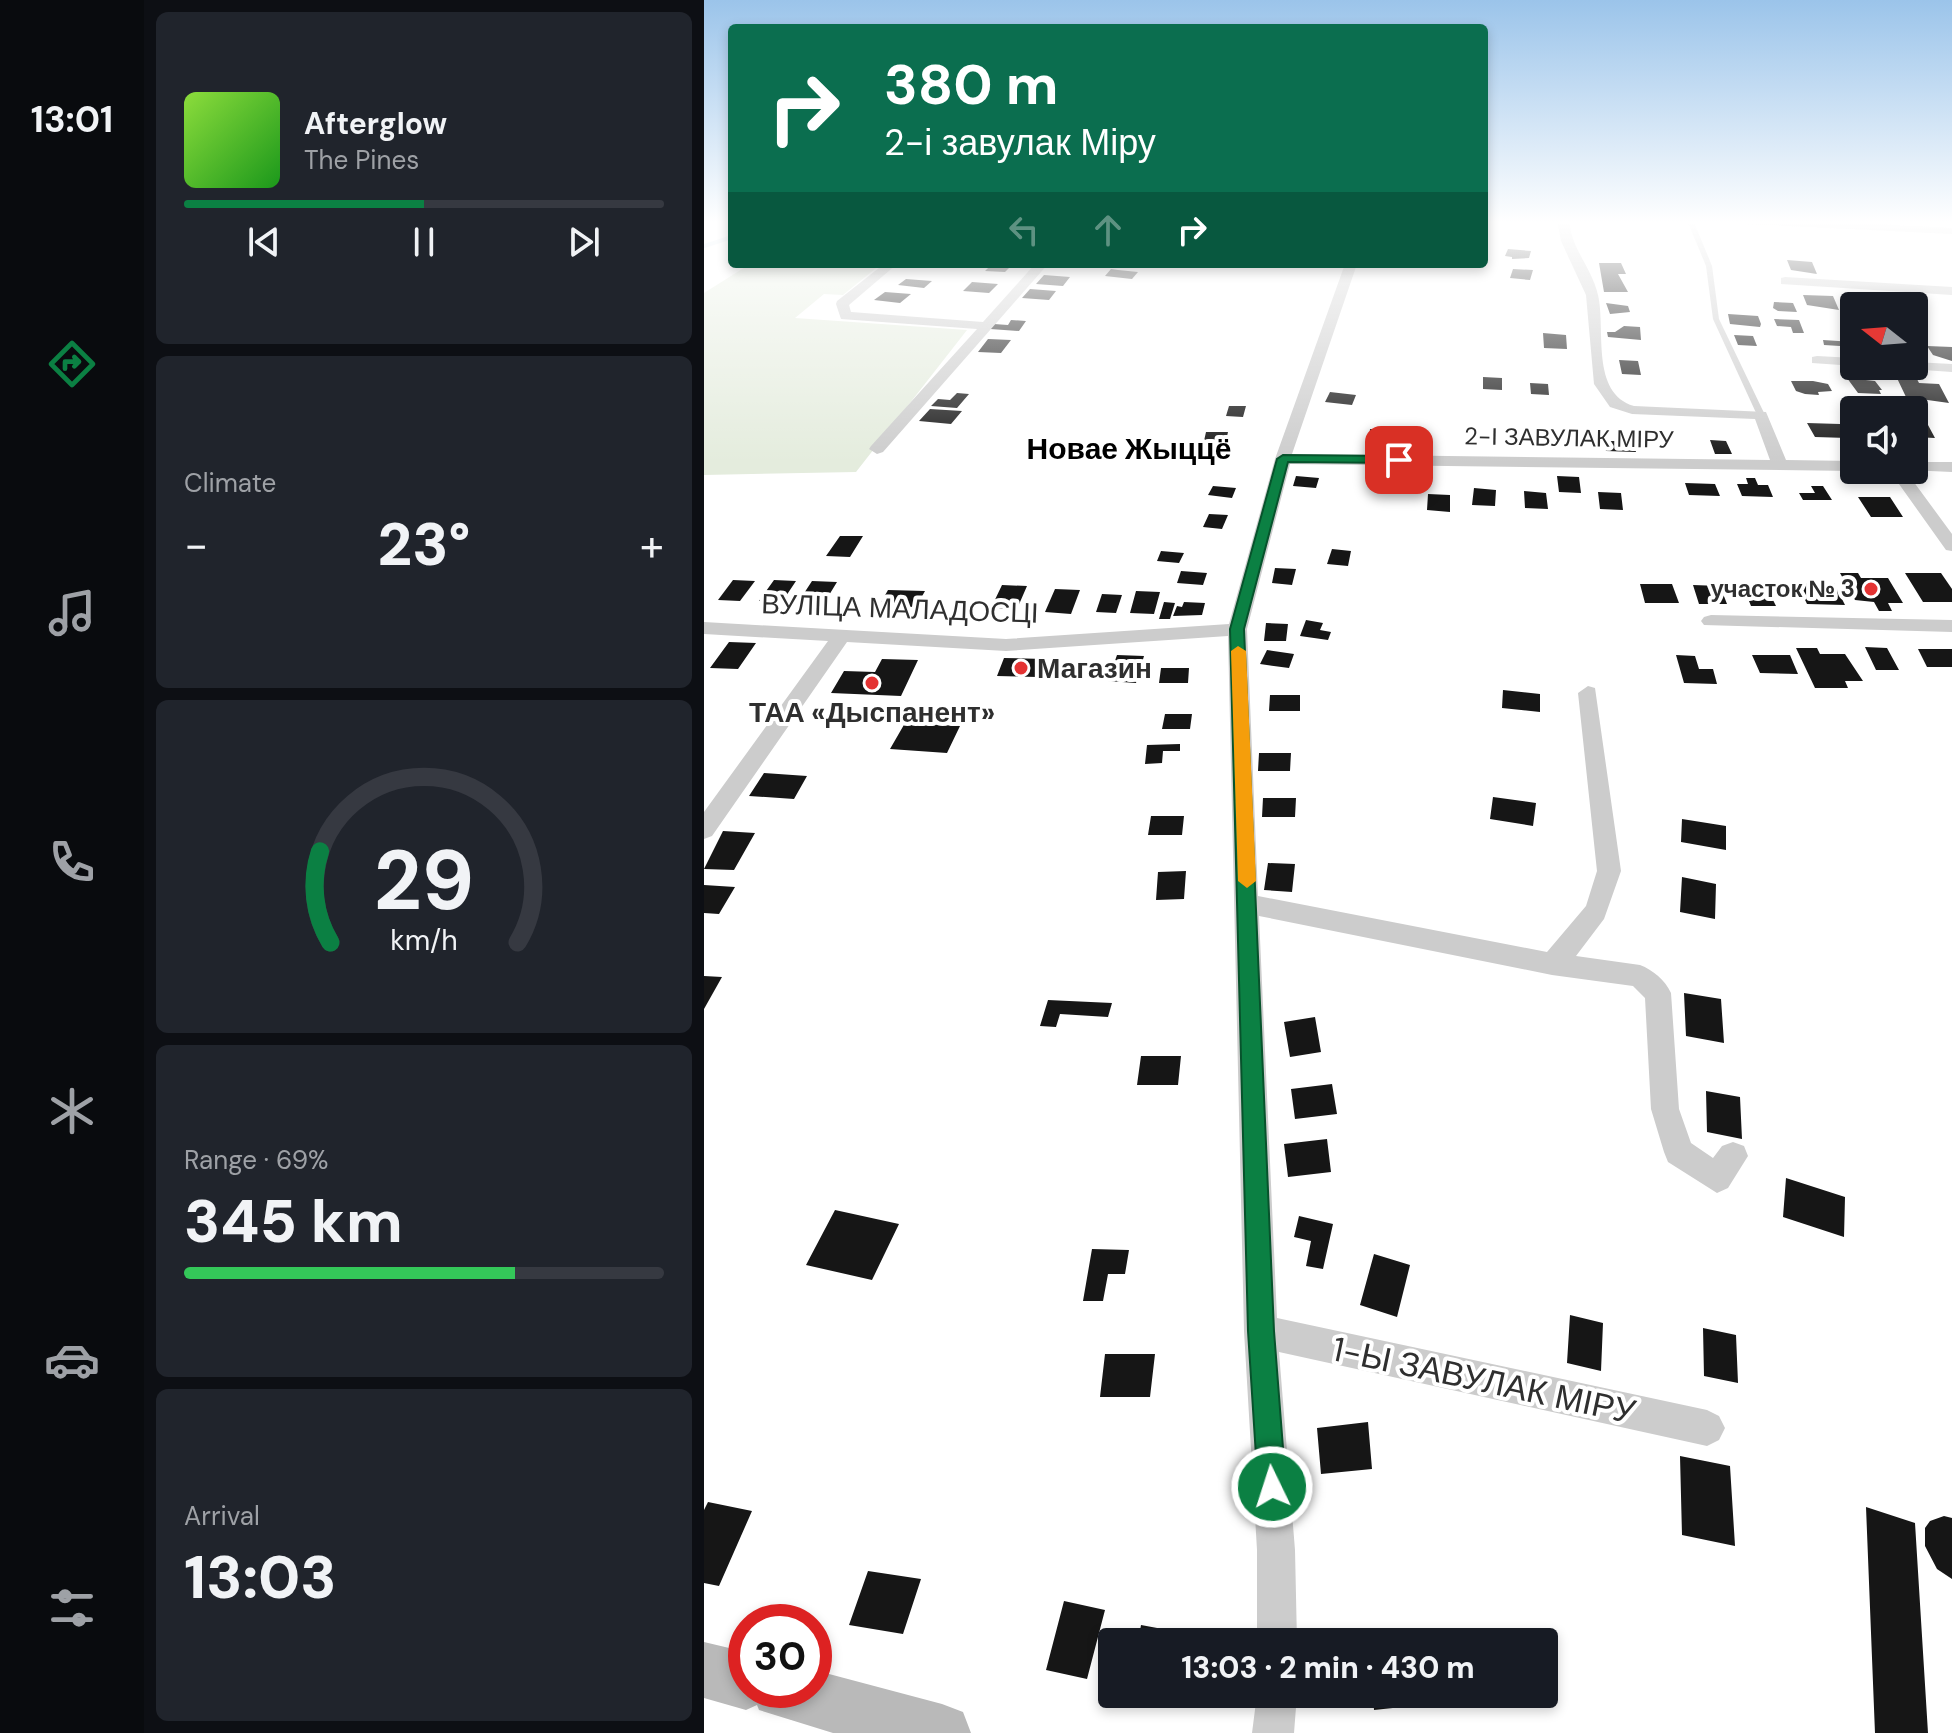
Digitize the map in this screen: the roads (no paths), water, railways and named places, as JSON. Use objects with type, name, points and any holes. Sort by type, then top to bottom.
[{"type":"street","points":[[846,301],[842,304],[846,316],[985,326]]},
{"type":"street","points":[[877,449],[1008,301]]},
{"type":"street","points":[[1277,1628],[1276,1550],[1261,1331],[1237,629],[1283,459],[1338,301]]},
{"type":"street","points":[[1591,301],[1595,356],[1608,397],[1616,405],[1632,410],[1761,415],[1780,465]]},
{"type":"street","points":[[1817,360],[1840,361]]},
{"type":"street","points":[[1928,367],[1952,368]]},
{"type":"street","name":"2-І ЗАВУЛАК МІРУ","points":[[1283,459],[1840,466]]},
{"type":"street","points":[[1928,467],[1952,467]]},
{"type":"street","points":[[1907,484],[1952,546]]},
{"type":"street","points":[[1711,621],[1952,626]]},
{"type":"street","name":"ВУЛІЦА МАЛАДОСЦІ","points":[[704,628],[1006,645],[1237,629]]},
{"type":"street","points":[[704,830],[843,634]]},
{"type":"street","points":[[1552,964],[1589,926],[1606,887],[1609,871],[1588,693]]},
{"type":"street","points":[[1248,904],[1552,964],[1592,967],[1640,976],[1658,993],[1665,1109],[1679,1152],[1717,1178],[1733,1156]]},
{"type":"street","name":"1-Ы ЗАВУЛАК МІРУ","points":[[1261,1331],[1707,1428]]},
{"type":"street","points":[[704,1670],[728,1676]]},
{"type":"street","points":[[832,1704],[933,1732]]},
{"type":"street","points":[[1273,1733],[1276,1708]]},
{"type":"lane","points":[[1714,301],[1716,319],[1761,415]]},
{"type":"place","name":"участок № 3","points":[[1871,589]]},
{"type":"place","name":"Магазин","points":[[1021,668]]},
{"type":"place","name":"ТАА «Дыспанент»","points":[[872,683]]},
{"type":"district","name":"Новае Жыццё","points":[[1129,449]]}]
